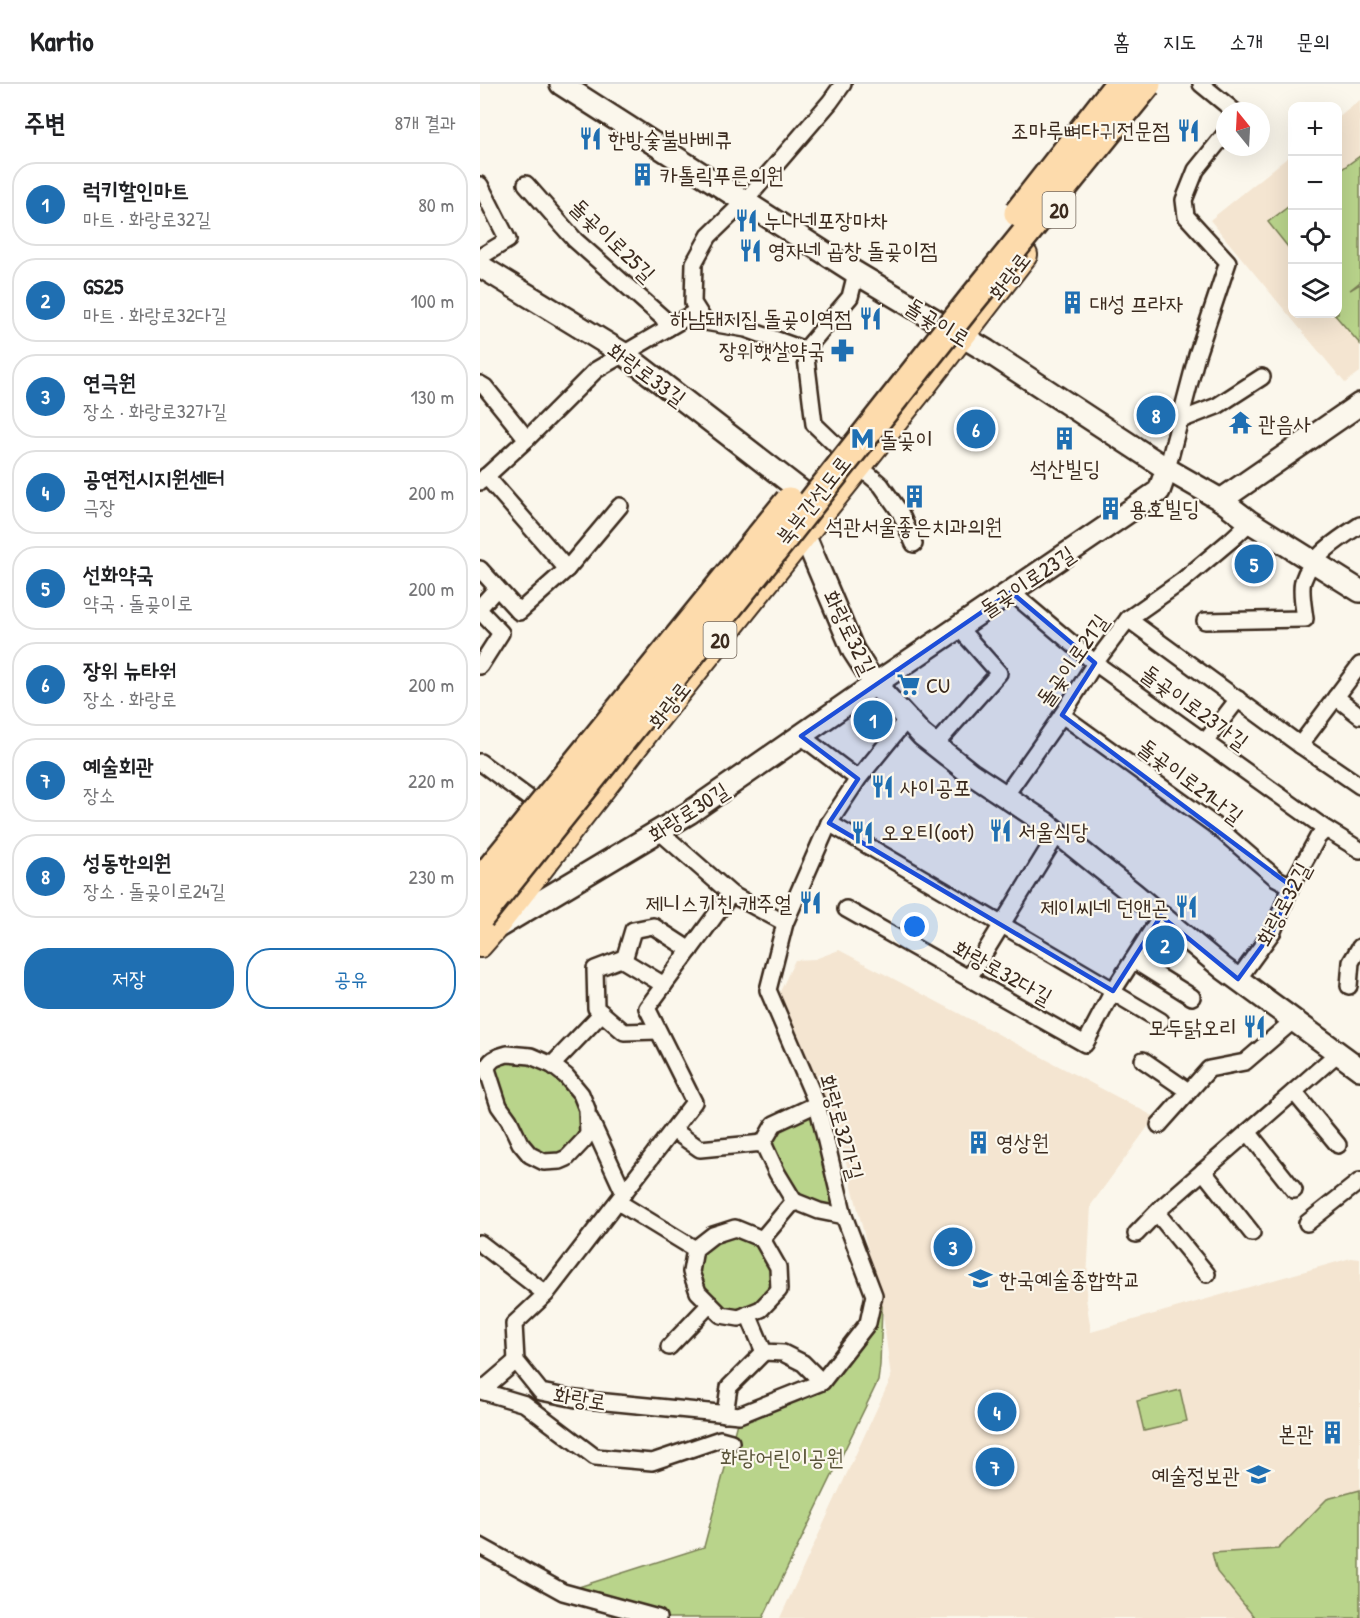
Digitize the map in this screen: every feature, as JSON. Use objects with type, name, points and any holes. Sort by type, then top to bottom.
[{"type":"highway","name":"북부간선도로","points":[[480,882],[942,310],[1119,84]]},
{"type":"highway","name":"북부간선도로","points":[[485,930],[768,558],[970,301],[1147,84]]},
{"type":"main road","name":"화랑로","points":[[480,899],[1050,185],[1135,84]]},
{"type":"main road","name":"화랑로","points":[[485,930],[922,388],[1156,84]]},
{"type":"street","name":"돌곶이로","points":[[561,84],[856,273],[940,322],[1167,469],[1221,500],[1250,522],[1360,591]]},
{"type":"street","name":"돌곶이로25길","points":[[697,311],[693,303],[694,263],[709,236],[745,201],[843,84]]},
{"type":"street","points":[[1201,84],[1223,102]]},
{"type":"street","points":[[1167,469],[1197,355],[1228,262],[1186,216],[1184,200],[1196,170],[1216,145]]},
{"type":"street","points":[[480,184],[508,240],[480,256]]},
{"type":"street","name":"돌곶이로25길","points":[[526,184],[574,240],[663,318],[668,328]]},
{"type":"street","name":"화랑로33길","points":[[480,266],[624,354],[805,494]]},
{"type":"street","points":[[840,449],[814,424],[805,350],[850,297],[856,273]]},
{"type":"street","points":[[567,569],[483,479],[596,370],[697,311],[705,322],[746,329],[805,350]]},
{"type":"street","points":[[900,372],[916,374],[922,388]]},
{"type":"street","points":[[1180,420],[1217,406],[1262,377]]},
{"type":"street","points":[[480,384],[485,387],[527,439]]},
{"type":"street","points":[[1221,500],[1360,404]]},
{"type":"street","points":[[859,466],[881,485],[900,512],[914,544]]},
{"type":"street","name":"돌곶이로23길","points":[[874,684],[1159,491],[1167,469]]},
{"type":"street","points":[[480,569],[519,612],[567,569],[620,506]]},
{"type":"street","name":"돌곶이로21길","points":[[1005,796],[1062,715],[1095,663],[1128,619],[1182,581],[1250,522]]},
{"type":"street","points":[[1204,621],[1305,620],[1302,582],[1314,562],[1335,541],[1360,525]]},
{"type":"street","name":"화랑로32길","points":[[804,534],[853,650],[874,684],[922,735],[970,773],[1058,833],[1238,979],[1360,1069]]},
{"type":"street","points":[[480,666],[501,633],[480,609],[497,588]]},
{"type":"street","name":"돌곶이로23가길","points":[[1011,592],[1095,663],[1326,829],[1360,850]]},
{"type":"street","points":[[1128,619],[1360,786]]},
{"type":"street","points":[[935,746],[999,673],[958,628]]},
{"type":"street","points":[[1300,745],[1360,665]]},
{"type":"street","name":"화랑로30길","points":[[485,930],[689,813],[874,684]]},
{"type":"street","points":[[1336,697],[1360,716]]},
{"type":"street","points":[[1205,742],[1238,699]]},
{"type":"street","name":"돌곶이로21나길","points":[[1062,715],[1217,827],[1276,878],[1291,886]]},
{"type":"street","name":"화랑로32가길","points":[[822,1382],[868,1323],[874,1295],[844,1216],[823,1134],[818,1104],[768,990],[785,923],[829,823],[858,778],[907,719]]},
{"type":"street","points":[[801,736],[858,778]]},
{"type":"street","points":[[480,762],[549,813]]},
{"type":"street","name":"화랑로32다길","points":[[829,823],[1161,1021]]},
{"type":"street","name":"화랑로32길","points":[[1238,979],[1273,931],[1291,886],[1318,837],[1326,829]]},
{"type":"street","points":[[659,831],[731,894],[785,923]]},
{"type":"street","points":[[969,978],[1058,833]]},
{"type":"street","points":[[481,1391],[516,1361],[514,1324],[546,1294],[694,1102],[647,1008],[731,894]]},
{"type":"street","name":"화랑로32다길","points":[[846,909],[1085,1044],[1113,991],[1161,916]]},
{"type":"street","points":[[624,960],[633,930],[653,926],[690,950]]},
{"type":"street","points":[[1349,986],[1351,962],[1360,947]]},
{"type":"street","points":[[658,1031],[624,1032],[596,1008],[595,969],[621,959],[664,985]]},
{"type":"street","points":[[1133,960],[1192,997]]},
{"type":"street","points":[[552,1065],[602,1013]]},
{"type":"street","points":[[1159,1125],[1209,1069],[1245,1062],[1294,1020]]},
{"type":"street","points":[[1136,1234],[1203,1171],[1338,1053]]},
{"type":"street","points":[[507,1054],[531,1056],[552,1065],[576,1087],[585,1101],[588,1134],[567,1158],[544,1162],[530,1155],[516,1136],[500,1106],[484,1060],[507,1054]]},
{"type":"street","points":[[1143,1060],[1188,1092]]},
{"type":"street","points":[[1294,1092],[1338,1145]]},
{"type":"street","points":[[763,1143],[774,1124],[818,1104]]},
{"type":"street","points":[[588,1117],[621,1197],[695,1249]]},
{"type":"street","points":[[673,1130],[700,1149],[763,1143]]},
{"type":"street","points":[[1248,1132],[1294,1190]]},
{"type":"street","points":[[763,1143],[794,1201],[819,1211],[844,1216]]},
{"type":"street","points":[[1203,1171],[1252,1233]]},
{"type":"street","points":[[1307,1223],[1360,1181]]},
{"type":"street","points":[[762,1239],[794,1201]]},
{"type":"street","points":[[1157,1213],[1207,1274]]},
{"type":"street","points":[[735,1228],[762,1239],[778,1267],[779,1290],[761,1309],[739,1318],[721,1315],[698,1292],[691,1272],[695,1249],[713,1236],[735,1228]]},
{"type":"street","points":[[480,1243],[546,1294]]},
{"type":"street","points":[[669,1347],[710,1304]]},
{"type":"street","points":[[748,1314],[764,1352]]},
{"type":"street","points":[[764,1352],[783,1353],[803,1363],[822,1382],[739,1415],[725,1414],[729,1387],[764,1352]]},
{"type":"street","name":"화랑로","points":[[516,1361],[541,1392],[576,1400],[725,1414]]},
{"type":"street","points":[[481,1391],[525,1404],[595,1457],[652,1462],[720,1439],[731,1442]]},
{"type":"street","points":[[480,1546],[563,1592],[606,1611],[658,1618]]},
{"type":"highlighted area","points":[[1011,592],[1095,663],[1062,715],[1291,886],[1273,931],[1238,979],[1161,916],[1113,991],[829,823],[858,779],[801,736]]},
{"type":"shaded area","points":[[1360,100],[1360,372],[1345,383],[1291,318],[1342,318],[1342,115]]},
{"type":"shaded area","points":[[1288,157],[1288,314],[1210,220]]},
{"type":"shaded area","name":"한국예술종합학교","points":[[839,950],[1155,1117],[1091,1205],[1086,1298],[1091,1332],[1351,1258],[1360,1259],[1360,1618],[780,1618],[891,1378],[882,1306],[839,1134],[778,996],[795,960],[815,959]]},
{"type":"green space","points":[[1360,156],[1360,282],[1350,290],[1360,284],[1360,344],[1337,318],[1342,318],[1342,169]]},
{"type":"green space","points":[[1288,207],[1288,247],[1268,222]]},
{"type":"green space","points":[[531,1056],[571,1082],[588,1126],[573,1153],[544,1162],[513,1127],[492,1059]]},
{"type":"green space","points":[[817,1104],[844,1216],[794,1201],[763,1143],[774,1124]]},
{"type":"green space","points":[[735,1228],[762,1239],[779,1290],[739,1318],[698,1292],[695,1249]]},
{"type":"green space","name":"화랑어린이공원","points":[[874,1295],[882,1306],[878,1381],[763,1618],[658,1618],[563,1592],[704,1547],[739,1415],[822,1381],[868,1323]]},
{"type":"green space","points":[[1180,1390],[1187,1421],[1144,1431],[1137,1401]]},
{"type":"green space","points":[[1360,1490],[1360,1618],[1255,1618],[1217,1572],[1212,1553],[1278,1549],[1327,1499]]},
{"type":"place","name":"조마루뼈다귀전문점","points":[[1188,130]]},
{"type":"place","name":"한방숯불바베큐","points":[[590,139]]},
{"type":"place","name":"카톨릭푸른의원","points":[[642,175]]},
{"type":"place","name":"누나네포장마차","points":[[746,220]]},
{"type":"place","name":"영자네 곱창 돌곶이점","points":[[750,250]]},
{"type":"place","name":"대성 프라자","points":[[1072,303]]},
{"type":"place","name":"하남돼지집 돌곶이역점","points":[[870,318]]},
{"type":"place","name":"장위햇살약국","points":[[843,350]]},
{"type":"place","name":"성동한의원","points":[[1156,415]]},
{"type":"place","name":"관음사","points":[[1240,423]]},
{"type":"place","name":"장위 뉴타워","points":[[976,429]]},
{"type":"place","name":"돌곶이","points":[[862,439]]},
{"type":"place","name":"석산빌딩","points":[[1065,439]]},
{"type":"place","name":"석관서울좋은치과의원","points":[[914,497]]},
{"type":"place","name":"용호빌딩","points":[[1111,508]]},
{"type":"place","name":"선화약국","points":[[1254,564]]},
{"type":"place","name":"CU","points":[[908,685]]},
{"type":"place","name":"럭키할인마트","points":[[873,720]]},
{"type":"place","name":"사이공포","points":[[882,787]]},
{"type":"place","name":"서울식당","points":[[1000,831]]},
{"type":"place","name":"오오티(oot)","points":[[863,832]]},
{"type":"place","name":"제니스키친 캐주얼","points":[[810,903]]},
{"type":"place","name":"제이씨네 던앤곤","points":[[1187,907]]},
{"type":"place","name":"GS25","points":[[1165,945]]},
{"type":"place","name":"모두닭오리","points":[[1255,1027]]},
{"type":"place","name":"영상원","points":[[978,1142]]},
{"type":"place","name":"연극원","points":[[953,1247]]},
{"type":"place","name":"한국예술종합학교","points":[[981,1279]]},
{"type":"place","name":"공연전시지원센터","points":[[997,1412]]},
{"type":"place","name":"본관","points":[[1332,1433]]},
{"type":"place","name":"예술회관","points":[[995,1467]]},
{"type":"place","name":"예술정보관","points":[[1258,1475]]}]
